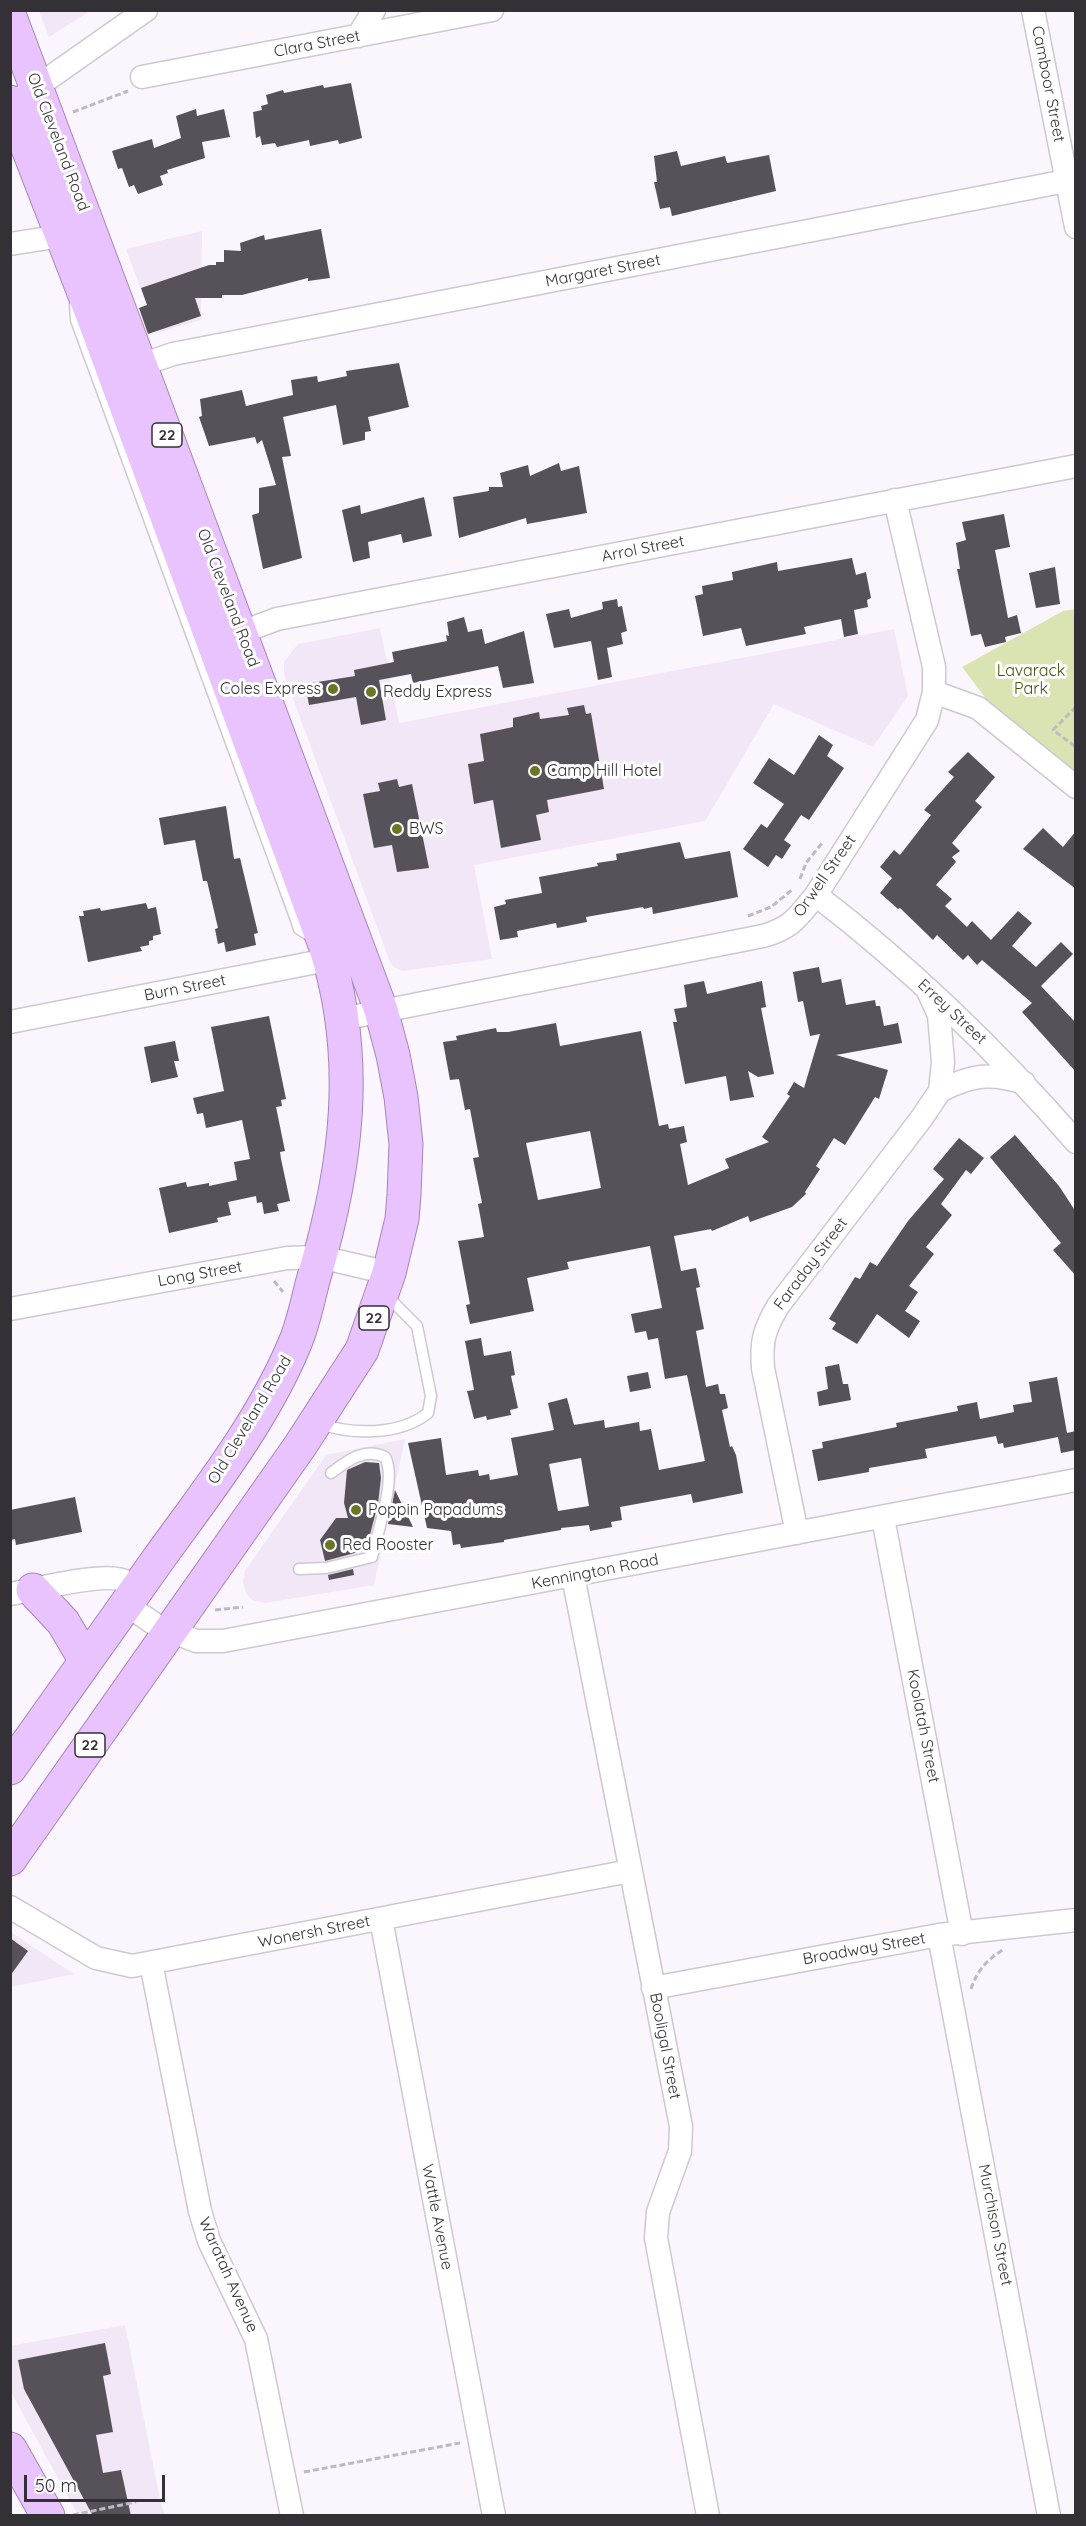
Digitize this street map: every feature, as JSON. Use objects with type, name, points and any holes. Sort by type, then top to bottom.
[{"type":"highway","name":"Old Cleveland Road","points":[[10,17],[19,98],[60,236],[227,638]]},
{"type":"highway","name":"Old Cleveland Road","points":[[10,1768],[229,1462],[268,1395],[295,1342],[338,1188],[347,1080],[338,953],[227,638],[141,365],[19,98]]},
{"type":"highway","name":"Old Cleveland Road","points":[[10,1859],[316,1422],[362,1350],[386,1283],[402,1219],[406,1144],[398,1077],[381,1010],[338,953]]},
{"type":"highway","points":[[22,1592],[63,1622],[86,1661]]},
{"type":"highway","points":[[10,2449],[48,2516]]},
{"type":"street","points":[[19,98],[146,10]]},
{"type":"street","points":[[358,36],[374,10]]},
{"type":"street","name":"Clara Street","points":[[142,78],[492,10]]},
{"type":"street","name":"Camboor Street","points":[[1034,10],[1076,227]]},
{"type":"street","name":"Margaret Street","points":[[141,365],[173,354],[1066,181]]},
{"type":"street","points":[[10,244],[60,236]]},
{"type":"street","name":"Arrol Street","points":[[227,638],[277,619],[1076,466]]},
{"type":"street","name":"Orwell Street","points":[[342,1019],[763,936],[782,931],[796,919],[816,895],[927,720],[934,692],[934,667],[895,500]]},
{"type":"street","points":[[934,692],[978,708],[1076,787]]},
{"type":"street","name":"Errey Street","points":[[816,895],[859,928],[927,989],[1025,1083],[1076,1142]]},
{"type":"street","name":"Burn Street","points":[[10,1022],[338,953]]},
{"type":"street","name":"Faraday Street","points":[[797,1533],[763,1368],[761,1346],[764,1333],[778,1306],[940,1091],[944,1062],[942,1037],[939,1015],[927,989]]},
{"type":"street","points":[[940,1091],[974,1077],[992,1075],[1025,1083]]},
{"type":"street","name":"Long Street","points":[[10,1309],[287,1258],[320,1257],[386,1283]]},
{"type":"street","name":"Kennington Road","points":[[22,1592],[106,1578],[125,1580],[137,1612],[156,1625],[204,1642],[223,1641],[1076,1480]]},
{"type":"street","name":"Koolatah Street","points":[[883,1518],[962,1934]]},
{"type":"street","name":"Booligal Street","points":[[573,1576],[681,2126],[680,2151],[658,2212],[656,2238],[708,2516]]},
{"type":"street","name":"Wonersh Street","points":[[10,1907],[96,1958],[132,1966],[630,1871]]},
{"type":"street","name":"Wattle Avenue","points":[[381,1920],[494,2516]]},
{"type":"street","name":"Broadway Street","points":[[653,1988],[939,1935],[1076,1920]]},
{"type":"street","name":"Murchison Street","points":[[939,1935],[1049,2516]]},
{"type":"street","name":"Waratah Avenue","points":[[151,1964],[200,2211],[210,2241],[256,2339],[292,2516]]},
{"type":"lane","name":"Old Cleveland Road","points":[[76,275],[76,320],[294,917],[299,929],[338,953]]},
{"type":"lane","points":[[316,1422],[335,1429],[357,1432],[399,1427],[419,1420],[428,1413],[431,1396],[417,1326],[386,1283]]},
{"type":"lane","points":[[299,1569],[326,1568],[372,1557],[388,1487],[388,1464],[385,1457],[371,1453],[354,1457],[331,1473]]},
{"type":"path","points":[[73,112],[126,93],[142,78]]},
{"type":"path","points":[[1076,707],[1053,730],[1076,747]]},
{"type":"path","points":[[744,918],[771,907],[798,884],[806,863],[829,836]]},
{"type":"path","points":[[269,1275],[284,1294]]},
{"type":"path","points":[[208,1610],[243,1606]]},
{"type":"path","points":[[968,1998],[974,1980],[988,1959],[1011,1945]]},
{"type":"path","points":[[285,2476],[480,2440]]},
{"type":"path","points":[[69,2516],[136,2502]]},
{"type":"shaded area","points":[[39,10],[90,11],[49,37]]},
{"type":"shaded area","points":[[202,231],[201,320],[157,333],[126,249]]},
{"type":"shaded area","points":[[380,628],[399,723],[894,629],[908,696],[873,747],[774,704],[705,821],[474,865],[492,959],[403,971],[394,967],[390,962],[284,674],[284,662],[298,644]]},
{"type":"shaded area","points":[[405,1439],[374,1585],[265,1603],[252,1600],[246,1593],[243,1582],[245,1571],[326,1455]]},
{"type":"shaded area","points":[[11,1932],[74,1974],[11,1987]]},
{"type":"shaded area","points":[[125,2325],[165,2515],[78,2515],[11,2392],[10,2346]]},
{"type":"green space","name":"Lavarack Park","points":[[1075,609],[1075,773],[990,704],[962,667],[1063,611]]},
{"type":"building","points":[[351,83],[362,138],[339,144],[338,140],[310,146],[309,140],[277,147],[275,143],[262,145],[260,136],[256,138],[253,112],[262,110],[261,106],[268,104],[266,95],[283,90],[284,93],[323,85],[324,88]]},
{"type":"building","points":[[196,109],[197,116],[224,109],[230,137],[202,142],[205,158],[167,170],[168,173],[160,176],[163,185],[138,194],[134,185],[129,187],[122,168],[118,169],[112,151],[152,139],[154,148],[181,138],[176,116]]},
{"type":"building","points":[[677,151],[681,166],[725,156],[727,163],[769,155],[776,191],[672,216],[670,207],[660,209],[654,182],[657,182],[654,156]]},
{"type":"building","points":[[321,229],[330,278],[308,281],[308,278],[242,295],[222,295],[222,298],[195,298],[201,316],[148,334],[139,308],[147,305],[141,288],[209,265],[216,265],[216,262],[224,262],[224,250],[241,251],[240,243],[264,235],[265,240]]},
{"type":"building","points":[[399,363],[409,407],[368,417],[371,431],[365,432],[365,440],[343,445],[336,405],[283,417],[291,456],[282,457],[302,558],[263,569],[252,515],[259,513],[259,488],[276,485],[262,440],[257,444],[255,437],[209,446],[199,417],[202,416],[200,399],[242,390],[246,406],[293,395],[291,380],[317,376],[318,382],[347,376],[346,371]]},
{"type":"building","points":[[559,463],[561,471],[579,466],[587,513],[527,524],[526,518],[459,538],[453,497],[489,491],[489,487],[503,487],[500,473],[528,465],[530,476]]},
{"type":"building","points":[[424,497],[432,536],[403,543],[401,534],[368,542],[370,558],[353,562],[342,510],[360,505],[361,514]]},
{"type":"building","points":[[1004,514],[1010,547],[995,550],[1008,618],[1017,615],[1021,633],[1005,637],[1006,642],[985,647],[981,634],[971,636],[957,569],[960,569],[956,543],[966,540],[962,522]]},
{"type":"building","points":[[852,558],[856,575],[866,572],[871,598],[867,600],[868,607],[854,610],[858,634],[844,637],[841,619],[804,627],[806,634],[746,646],[741,628],[703,636],[695,596],[703,594],[702,586],[733,580],[732,572],[777,562],[778,571]]},
{"type":"building","points":[[1055,567],[1060,604],[1036,608],[1029,573]]},
{"type":"building","points":[[617,599],[618,607],[622,606],[627,631],[621,633],[623,644],[607,648],[612,677],[598,680],[591,641],[554,648],[546,614],[569,609],[571,618],[603,609],[602,602]]},
{"type":"building","points":[[464,617],[468,632],[482,629],[485,644],[524,631],[534,683],[503,688],[498,666],[413,683],[411,674],[379,680],[386,720],[361,725],[356,697],[309,705],[305,684],[355,676],[354,670],[394,662],[392,652],[447,641],[446,635],[449,636],[447,622]]},
{"type":"building","points":[[584,705],[586,714],[591,713],[604,789],[547,800],[549,812],[536,815],[541,840],[501,848],[493,800],[474,804],[468,764],[484,761],[480,734],[513,727],[513,718],[539,712],[540,719],[569,715],[567,708]]},
{"type":"building","points":[[819,735],[833,745],[827,756],[844,768],[809,820],[801,815],[784,840],[791,845],[782,859],[776,855],[768,867],[743,849],[761,824],[767,828],[784,804],[753,783],[769,758],[794,775]]},
{"type":"building","points":[[968,752],[995,777],[975,801],[982,807],[952,843],[960,851],[952,857],[956,862],[936,885],[952,899],[945,906],[967,927],[972,921],[991,940],[1018,911],[1032,923],[1012,946],[1036,967],[1061,942],[1073,954],[1041,986],[1076,1023],[1076,1072],[1022,1012],[1032,1003],[982,960],[977,965],[968,955],[963,960],[937,935],[933,940],[900,908],[898,909],[880,893],[892,878],[880,867],[894,850],[900,855],[931,815],[924,810],[954,777],[948,772]]},
{"type":"building","points":[[397,779],[399,787],[412,784],[429,868],[397,872],[392,845],[374,848],[363,794],[380,791],[378,783]]},
{"type":"building","points":[[226,806],[234,859],[240,858],[258,933],[254,934],[256,945],[226,952],[224,942],[218,944],[215,929],[218,928],[207,881],[203,881],[195,840],[164,845],[159,818]]},
{"type":"building","points":[[1043,828],[1063,847],[1076,831],[1076,889],[1023,849]]},
{"type":"building","points":[[680,842],[685,859],[730,851],[738,897],[653,914],[652,907],[644,909],[643,907],[586,917],[587,922],[557,928],[556,923],[517,931],[518,937],[500,940],[494,907],[506,904],[505,900],[542,893],[539,877],[598,866],[597,863],[617,860],[616,854]]},
{"type":"building","points":[[146,903],[148,909],[156,907],[161,934],[153,936],[149,945],[140,947],[142,951],[88,962],[79,916],[84,916],[83,911],[100,908],[101,911]]},
{"type":"building","points":[[819,967],[822,983],[841,979],[846,1005],[875,1000],[876,1006],[880,1006],[884,1026],[898,1023],[902,1043],[836,1055],[888,1070],[879,1099],[875,1097],[845,1145],[834,1138],[816,1166],[820,1169],[805,1192],[806,1194],[792,1207],[750,1222],[748,1216],[712,1231],[711,1229],[674,1236],[681,1271],[696,1268],[700,1287],[696,1288],[704,1329],[696,1331],[706,1387],[718,1384],[720,1394],[725,1394],[728,1408],[722,1410],[730,1447],[732,1446],[736,1455],[743,1493],[693,1503],[691,1494],[620,1507],[622,1520],[611,1522],[612,1527],[590,1531],[589,1525],[561,1528],[561,1530],[504,1540],[504,1542],[461,1548],[460,1544],[453,1545],[451,1531],[427,1528],[408,1443],[441,1438],[446,1475],[478,1470],[479,1476],[489,1474],[490,1480],[518,1475],[511,1438],[554,1430],[548,1403],[567,1398],[574,1425],[604,1420],[605,1428],[639,1422],[640,1431],[651,1429],[659,1470],[705,1461],[687,1375],[665,1379],[658,1338],[648,1340],[646,1331],[635,1333],[631,1314],[662,1308],[650,1246],[567,1262],[569,1269],[527,1278],[534,1311],[470,1324],[466,1305],[470,1304],[458,1241],[484,1237],[478,1204],[482,1203],[473,1158],[479,1157],[470,1109],[465,1110],[459,1079],[450,1080],[443,1042],[457,1040],[456,1036],[496,1028],[497,1032],[508,1032],[556,1023],[560,1046],[641,1031],[659,1126],[668,1124],[669,1129],[684,1126],[687,1142],[680,1144],[688,1185],[729,1168],[725,1159],[769,1142],[762,1137],[790,1096],[787,1094],[794,1082],[804,1088],[820,1034],[810,1036],[803,1001],[798,1002],[793,972]],"holes":[[[590,1131],[601,1188],[538,1200],[526,1143]],[[581,1458],[589,1506],[558,1511],[549,1464]]]},
{"type":"building","points":[[704,981],[707,994],[762,981],[766,1007],[761,1008],[774,1074],[758,1077],[748,1071],[754,1097],[730,1101],[726,1076],[685,1084],[673,1022],[677,1022],[674,1009],[687,1007],[684,985]]},
{"type":"building","points":[[269,1016],[286,1099],[281,1100],[282,1106],[276,1107],[285,1151],[280,1152],[281,1159],[290,1201],[277,1204],[279,1211],[264,1214],[262,1202],[257,1203],[256,1196],[228,1202],[231,1215],[217,1218],[218,1222],[169,1233],[159,1188],[186,1182],[187,1187],[209,1183],[209,1186],[237,1180],[234,1162],[250,1159],[242,1120],[206,1128],[203,1113],[197,1114],[193,1098],[224,1091],[211,1027]]},
{"type":"building","points":[[175,1041],[179,1061],[174,1061],[178,1077],[151,1083],[144,1047]]},
{"type":"building","points":[[1015,1135],[1059,1186],[1076,1212],[1076,1276],[1053,1250],[1061,1243],[990,1157]]},
{"type":"building","points":[[959,1138],[984,1158],[971,1174],[966,1170],[941,1204],[952,1215],[926,1247],[934,1254],[909,1286],[918,1292],[905,1311],[920,1321],[909,1338],[877,1314],[857,1344],[832,1329],[836,1323],[829,1319],[855,1277],[860,1279],[870,1262],[877,1266],[908,1221],[944,1179],[933,1169]]},
{"type":"building","points":[[481,1338],[484,1356],[511,1351],[515,1375],[511,1376],[518,1408],[510,1410],[511,1415],[487,1420],[486,1416],[474,1419],[467,1391],[474,1390],[465,1341]]},
{"type":"building","points":[[839,1364],[843,1384],[848,1384],[851,1400],[819,1406],[817,1392],[828,1389],[825,1367]]},
{"type":"building","points":[[648,1372],[651,1388],[630,1392],[627,1376]]},
{"type":"building","points":[[1057,1377],[1067,1433],[1076,1431],[1076,1450],[1061,1453],[1058,1437],[1004,1448],[1003,1443],[998,1444],[996,1436],[925,1449],[927,1458],[869,1468],[869,1472],[818,1481],[812,1450],[823,1448],[822,1442],[897,1427],[896,1423],[958,1411],[957,1406],[977,1402],[980,1419],[1014,1412],[1013,1405],[1032,1402],[1029,1382]]},
{"type":"building","points":[[365,1462],[379,1463],[381,1478],[378,1504],[366,1550],[325,1561],[320,1540],[336,1518],[348,1518],[344,1503],[347,1470]]},
{"type":"building","points":[[395,1490],[413,1527],[388,1524]]},
{"type":"building","points":[[75,1497],[82,1532],[16,1545],[15,1539],[10,1540],[10,1510]]},
{"type":"building","points":[[353,1569],[354,1575],[329,1580],[328,1575]]},
{"type":"building","points":[[10,1938],[28,1951],[10,1976]]},
{"type":"building","points":[[105,2343],[111,2374],[103,2376],[113,2432],[96,2435],[103,2473],[121,2470],[131,2516],[93,2516],[24,2389],[18,2360]]},
{"type":"place","name":"Coles Express","points":[[333,689]]},
{"type":"place","name":"Reddy Express","points":[[371,692]]},
{"type":"place","name":"Camp Hill Hotel","points":[[535,771]]},
{"type":"place","name":"BWS","points":[[397,829]]},
{"type":"place","name":"Poppin Papadums","points":[[356,1510]]},
{"type":"place","name":"Red Rooster","points":[[330,1545]]}]
